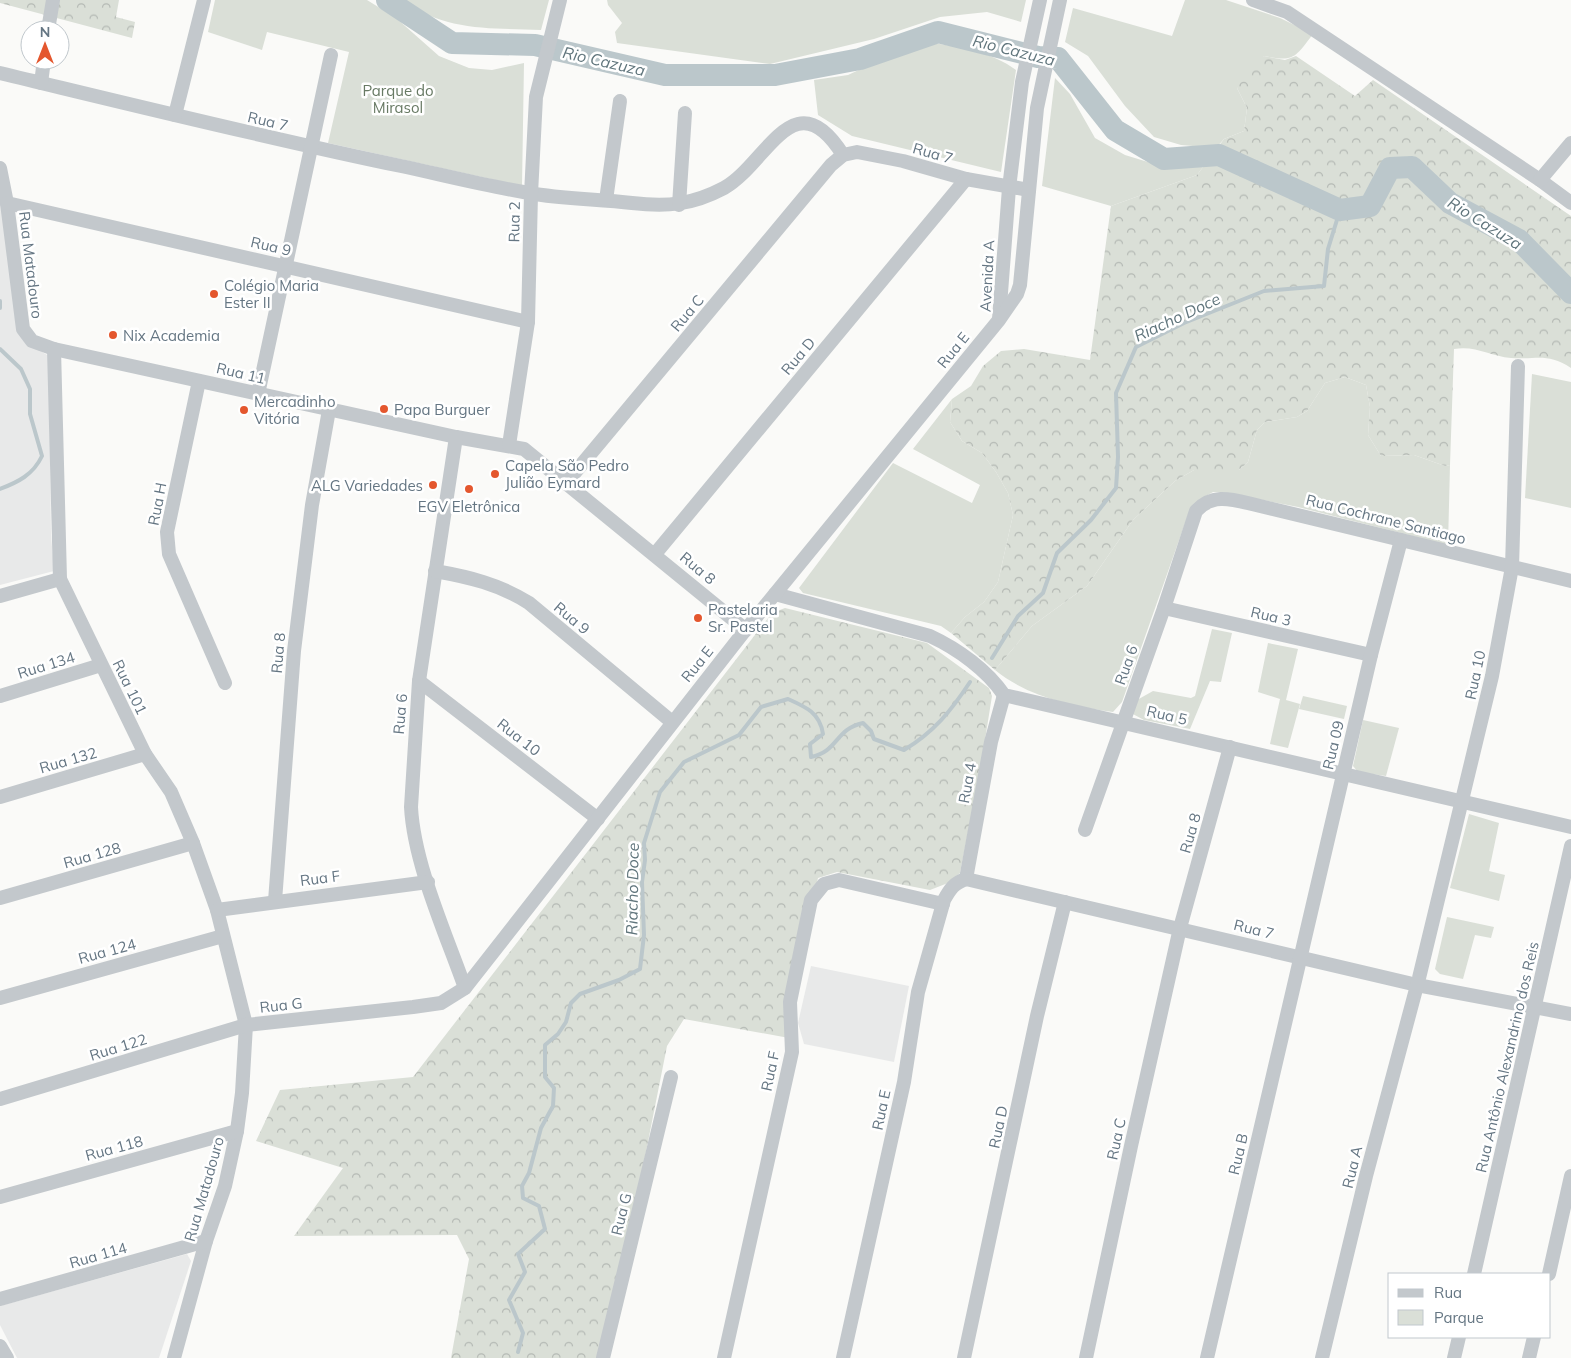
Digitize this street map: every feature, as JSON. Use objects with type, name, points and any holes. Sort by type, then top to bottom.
[{"type":"street","points":[[50,20],[53,0]]},
{"type":"street","points":[[175,116],[204,0]]},
{"type":"street","name":"Rua 2","points":[[509,445],[528,322],[531,194],[536,97],[560,0]]},
{"type":"street","name":"Avenida A","points":[[999,320],[1009,188],[1022,82],[1040,0]]},
{"type":"street","name":"Avenida A","points":[[999,320],[1018,294],[1020,285],[1034,125],[1060,0]]},
{"type":"street","points":[[1253,0],[1287,12],[1540,180],[1571,203]]},
{"type":"street","points":[[258,394],[286,266],[309,147],[331,55]]},
{"type":"street","points":[[41,83],[43,70]]},
{"type":"street","name":"Rua 7","points":[[0,74],[309,147],[531,194],[678,206]]},
{"type":"street","points":[[606,200],[620,101]]},
{"type":"street","points":[[685,113],[678,206],[724,188],[741,176],[778,136],[800,122],[809,124],[832,138],[842,156]]},
{"type":"street","points":[[1540,180],[1571,143]]},
{"type":"street","name":"Rua 7","points":[[842,156],[857,152],[873,154],[966,179],[1028,190]]},
{"type":"street","name":"Rua C","points":[[567,482],[832,165],[842,156]]},
{"type":"street","name":"Rua Matadouro","points":[[0,168],[7,203],[23,328],[32,341],[54,348]]},
{"type":"street","name":"Rua D","points":[[656,554],[966,179]]},
{"type":"street","name":"Rua 9","points":[[7,203],[528,322]]},
{"type":"street","name":"Rua E","points":[[465,988],[672,722],[999,320]]},
{"type":"street","name":"Rua 11","points":[[54,348],[456,438],[509,445]]},
{"type":"street","name":"Rua 101","points":[[54,348],[60,579],[145,754],[171,792],[193,843],[216,910],[246,1025]]},
{"type":"street","name":"Rua 10","points":[[1417,985],[1492,676],[1512,568],[1518,366]]},
{"type":"street","name":"Rua H","points":[[199,381],[167,532],[167,543],[225,683]]},
{"type":"street","name":"Rua 8","points":[[275,900],[294,651],[312,504],[329,410]]},
{"type":"street","name":"Rua 6","points":[[456,438],[420,681],[411,807],[412,824],[428,882],[465,988]]},
{"type":"street","name":"Rua 8","points":[[509,445],[524,448],[656,554],[746,630]]},
{"type":"street","name":"Rua Cochrane Santiago","points":[[1196,511],[1202,504],[1214,498],[1231,500],[1299,514],[1571,581]]},
{"type":"street","name":"Rua 6","points":[[1086,830],[1196,511]]},
{"type":"street","name":"Rua 09","points":[[1300,957],[1371,655],[1401,540]]},
{"type":"street","name":"Rua 9","points":[[435,571],[470,577],[513,593],[529,604],[672,722]]},
{"type":"street","points":[[0,596],[60,579]]},
{"type":"street","points":[[775,594],[930,636],[954,650],[994,679],[1004,694]]},
{"type":"street","name":"Rua 3","points":[[1164,608],[1371,655]]},
{"type":"street","name":"Rua 134","points":[[0,696],[101,665]]},
{"type":"street","name":"Rua 10","points":[[420,681],[598,819]]},
{"type":"street","name":"Rua 5","points":[[1004,694],[1571,827]]},
{"type":"street","name":"Rua 4","points":[[966,879],[991,742],[1004,694]]},
{"type":"street","name":"Rua 8","points":[[1180,928],[1230,747]]},
{"type":"street","name":"Rua 132","points":[[0,797],[145,754]]},
{"type":"street","name":"Rua 128","points":[[0,898],[193,843]]},
{"type":"street","name":"Rua Antônio Alexandrino dos Reis","points":[[1474,1273],[1571,846]]},
{"type":"street","name":"Rua 7","points":[[966,879],[1417,985],[1571,1014]]},
{"type":"street","name":"Rua E","points":[[843,1358],[904,1082],[918,992],[943,904],[950,889],[957,882],[966,879]]},
{"type":"street","name":"Rua F","points":[[724,1358],[792,1052],[790,1002],[811,900],[824,884],[839,880],[943,904]]},
{"type":"street","name":"Rua F","points":[[216,910],[275,900],[428,882]]},
{"type":"street","name":"Rua D","points":[[964,1358],[1037,1016],[1065,902]]},
{"type":"street","name":"Rua C","points":[[1086,1358],[1180,928]]},
{"type":"street","name":"Rua 124","points":[[0,998],[223,936]]},
{"type":"street","name":"Rua B","points":[[1207,1358],[1300,957]]},
{"type":"street","name":"Rua A","points":[[1322,1358],[1366,1176],[1417,985]]},
{"type":"street","name":"Rua G","points":[[246,1025],[441,1003],[465,988]]},
{"type":"street","name":"Rua Matadouro","points":[[174,1358],[206,1241],[225,1186],[237,1132],[242,1093],[246,1025]]},
{"type":"street","name":"Rua 122","points":[[0,1099],[246,1025]]},
{"type":"street","name":"Rua G","points":[[603,1358],[671,1077]]},
{"type":"street","name":"Rua 118","points":[[0,1197],[237,1132]]},
{"type":"street","points":[[1549,1273],[1565,1229],[1571,1176]]},
{"type":"street","name":"Rua 114","points":[[0,1299],[206,1241]]},
{"type":"street","points":[[1454,1358],[1459,1338]]},
{"type":"street","points":[[1529,1358],[1534,1338]]},
{"type":"street","points":[[0,1346],[7,1358]]},
{"type":"shaded area","points":[[0,187],[25,342],[49,356],[51,535],[54,571],[0,585]]},
{"type":"shaded area","points":[[811,966],[909,986],[894,1062],[804,1044],[798,1023]]},
{"type":"shaded area","points":[[187,1254],[191,1261],[159,1358],[17,1358],[0,1325],[0,1306]]},
{"type":"green space","points":[[0,0],[119,0],[116,17],[135,22],[132,38],[70,20],[0,3]]},
{"type":"green space","name":"Parque do Mirasol","points":[[215,0],[367,0],[396,18],[439,56],[469,68],[492,70],[524,63],[522,186],[328,143],[349,52],[267,32],[262,50],[208,32]]},
{"type":"green space","points":[[405,0],[549,0],[541,30],[488,28],[452,23],[435,18]]},
{"type":"green space","points":[[607,0],[1026,0],[1021,22],[987,12],[940,17],[874,39],[770,64],[617,43],[615,32],[622,23],[608,5]]},
{"type":"green space","points":[[1185,0],[1226,0],[1280,18],[1313,34],[1293,56],[1282,58],[1264,56],[1237,88],[1247,108],[1244,131],[1224,139],[1216,148],[1181,145],[1154,137],[1125,106],[1088,56],[1065,42],[1073,8],[1172,36]]},
{"type":"green space","points":[[931,43],[964,48],[987,55],[1016,70],[1001,172],[852,136],[818,115],[814,80],[848,75],[908,47]]},
{"type":"green space","points":[[1264,56],[1285,60],[1296,56],[1355,96],[1373,80],[1571,216],[1571,368],[1548,358],[1511,358],[1469,348],[1454,349],[1450,465],[1445,466],[1414,455],[1381,456],[1368,435],[1370,407],[1366,385],[1345,377],[1325,383],[1307,411],[1297,417],[1265,422],[1257,430],[1248,462],[1239,470],[1194,470],[1175,481],[1133,520],[1087,586],[1032,626],[995,670],[951,633],[965,617],[984,602],[998,582],[1013,515],[1008,493],[996,472],[982,453],[962,441],[950,422],[952,399],[971,386],[983,366],[1001,351],[1024,349],[1090,360],[1111,206],[1197,175],[1224,139],[1244,131],[1247,108],[1237,88],[1244,67]]},
{"type":"green space","points":[[1055,78],[1070,94],[1095,138],[1125,155],[1161,166],[1203,167],[1197,175],[1111,206],[1042,186]]},
{"type":"green space","points":[[1532,374],[1571,382],[1571,508],[1525,498]]},
{"type":"green space","points":[[1345,377],[1366,385],[1370,407],[1368,435],[1381,456],[1414,455],[1445,466],[1450,465],[1448,545],[1298,507],[1213,492],[1199,500],[1190,509],[1122,702],[1113,712],[1082,707],[1036,694],[995,670],[1032,626],[1087,586],[1133,520],[1175,481],[1194,470],[1239,470],[1248,462],[1257,430],[1265,422],[1297,417],[1307,411],[1325,383]]},
{"type":"green space","points":[[952,399],[950,422],[962,441],[982,453],[996,472],[1008,493],[1013,515],[998,582],[984,602],[965,617],[951,633],[941,626],[803,593],[799,588],[893,463],[972,503],[980,485],[913,449]]},
{"type":"green space","points":[[785,608],[927,643],[989,688],[992,696],[980,771],[960,873],[948,883],[930,890],[837,872],[818,878],[788,1005],[789,1038],[684,1019],[667,1046],[605,1358],[451,1358],[469,1259],[457,1235],[294,1236],[343,1168],[256,1141],[280,1090],[413,1077],[772,613]]},
{"type":"green space","points":[[1212,629],[1232,633],[1221,682],[1210,681],[1190,729],[1144,720],[1131,713],[1137,700],[1153,691],[1191,698],[1195,696]]},
{"type":"green space","points":[[1268,643],[1298,649],[1286,700],[1300,704],[1288,748],[1270,744],[1280,699],[1258,692]]},
{"type":"green space","points":[[1303,696],[1347,706],[1344,719],[1299,709]]},
{"type":"green space","points":[[1363,720],[1399,728],[1386,776],[1358,772],[1353,766]]},
{"type":"green space","points":[[1469,814],[1499,823],[1489,871],[1505,875],[1499,901],[1450,888]]},
{"type":"green space","points":[[1447,917],[1494,927],[1491,938],[1475,935],[1463,979],[1440,974],[1435,969]]},
{"type":"waterway","name":"Rio Cazuza","points":[[387,0],[452,43],[535,45],[665,75],[775,75],[860,59],[938,32],[1038,57],[1058,58],[1115,130],[1164,159],[1219,155],[1340,210],[1370,206],[1390,168],[1412,167],[1450,203],[1519,240],[1571,293]]},
{"type":"waterway","name":"Riacho Doce","points":[[992,658],[1018,616],[1043,593],[1057,553],[1091,520],[1116,488],[1118,457],[1116,393],[1136,347],[1184,323],[1264,291],[1324,286],[1328,249],[1340,210]]},
{"type":"waterway","points":[[0,301],[0,308]]},
{"type":"waterway","points":[[0,349],[21,369],[30,389],[30,414],[42,456],[30,473],[13,484],[0,489]]},
{"type":"waterway","name":"Riacho Doce","points":[[518,1352],[523,1333],[509,1300],[525,1272],[518,1254],[545,1229],[539,1206],[523,1198],[522,1186],[529,1173],[541,1128],[553,1106],[554,1088],[545,1077],[545,1045],[558,1034],[566,1022],[571,1003],[580,994],[619,980],[640,969],[644,935],[642,882],[645,860],[644,843],[660,792],[684,762],[739,735],[761,707],[788,699],[811,712],[819,721],[823,734],[810,744],[811,757],[827,750],[847,730],[863,723],[871,731],[874,739],[904,750],[924,736],[941,720],[970,682]]},
{"type":"place","name":"Colégio Maria Ester II","points":[[214,294]]},
{"type":"place","name":"Nix Academia","points":[[113,335]]},
{"type":"place","name":"Papa Burguer","points":[[384,409]]},
{"type":"place","name":"Mercadinho Vitória","points":[[244,410]]},
{"type":"place","name":"Capela São Pedro Julião Eymard","points":[[495,474]]},
{"type":"place","name":"ALG Variedades","points":[[433,485]]},
{"type":"place","name":"EGV Eletrônica","points":[[469,489]]},
{"type":"place","name":"Pastelaria Sr. Pastel","points":[[698,618]]}]
